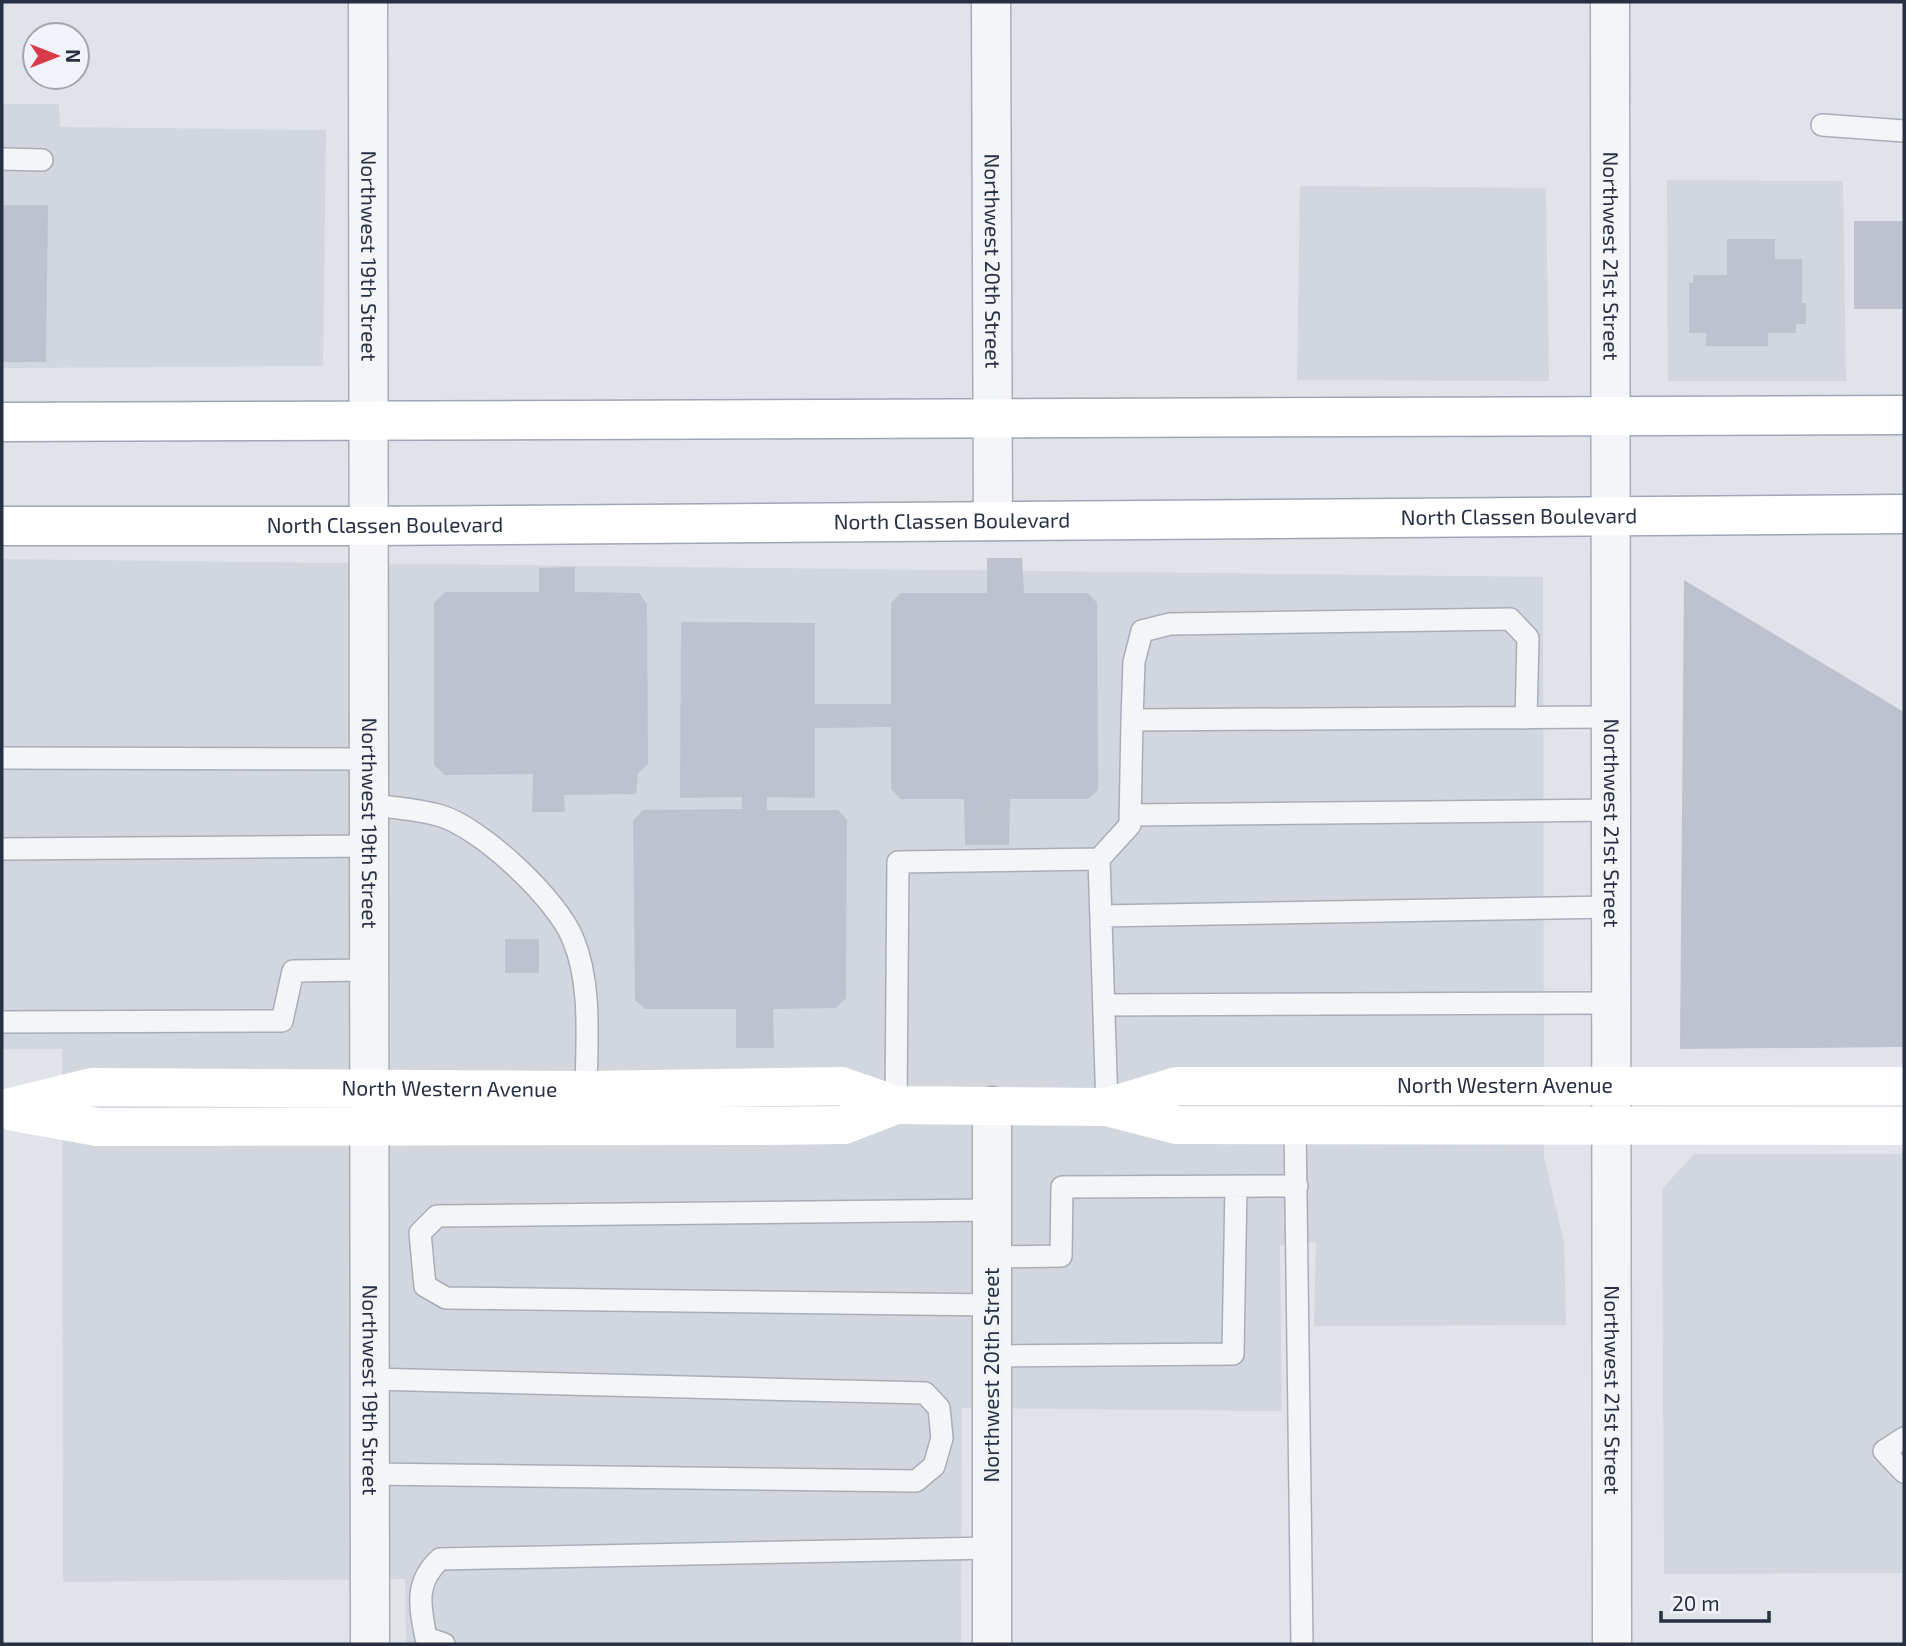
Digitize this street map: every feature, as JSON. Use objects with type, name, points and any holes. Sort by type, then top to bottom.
[{"type":"main road","points":[[2,422],[1904,415]]},
{"type":"main road","name":"North Classen Boulevard","points":[[2,526],[369,526],[1904,514]]},
{"type":"main road","name":"North Western Avenue","points":[[1107,1107],[1177,1086],[1904,1086]]},
{"type":"main road","name":"North Western Avenue","points":[[2,1110],[92,1087],[370,1088],[586,1107],[844,1125],[896,1105],[1107,1107],[1177,1125],[1904,1126]]},
{"type":"main road","name":"North Western Avenue","points":[[2,1110],[97,1127],[370,1126],[586,1107]]},
{"type":"street","name":"Northwest 19th Street","points":[[368,2],[370,1644]]},
{"type":"street","name":"Northwest 20th Street","points":[[991,2],[993,521]]},
{"type":"street","name":"Northwest 21st Street","points":[[1610,2],[1612,1644]]},
{"type":"street","name":"Northwest 20th Street","points":[[992,1106],[992,1644]]},
{"type":"lane","points":[[1822,125],[1904,131]]},
{"type":"lane","points":[[2,159],[42,160]]},
{"type":"lane","points":[[1107,1107],[1099,859],[1130,825],[1134,662],[1142,631],[1170,624],[1510,620],[1528,638],[1526,718]]},
{"type":"lane","points":[[1132,720],[1611,717]]},
{"type":"lane","points":[[2,758],[369,759]]},
{"type":"lane","points":[[369,804],[440,815],[489,841],[540,891],[573,938],[585,989],[586,1107]]},
{"type":"lane","points":[[1130,815],[1611,810]]},
{"type":"lane","points":[[2,849],[369,846]]},
{"type":"lane","points":[[896,1105],[898,862],[1099,859]]},
{"type":"lane","points":[[1101,916],[1611,907]]},
{"type":"lane","points":[[2,1022],[282,1021],[293,971],[369,970]]},
{"type":"lane","points":[[1104,1005],[1612,1003]]},
{"type":"lane","points":[[1295,1125],[1301,1644]]},
{"type":"lane","points":[[992,1356],[1234,1354],[1236,1186]]},
{"type":"lane","points":[[992,1257],[1061,1256],[1062,1187],[1297,1186]]},
{"type":"lane","points":[[992,1210],[437,1216],[420,1233],[425,1286],[446,1298],[992,1305]]},
{"type":"lane","points":[[370,1379],[925,1393],[939,1408],[942,1438],[934,1466],[916,1481],[370,1474]]},
{"type":"lane","points":[[1904,1437],[1899,1450],[1904,1467]]},
{"type":"lane","points":[[444,1644],[426,1638],[420,1603],[426,1573],[440,1559],[992,1548]]},
{"type":"path","points":[[984,814],[985,799]]},
{"type":"shaded area","points":[[2,104],[59,104],[60,127],[326,130],[323,366],[2,368]]},
{"type":"shaded area","points":[[1667,180],[1843,181],[1846,381],[1668,381]]},
{"type":"shaded area","points":[[1300,186],[1546,188],[1549,381],[1297,380]]},
{"type":"shaded area","points":[[2,559],[1543,577],[1544,1157],[1564,1242],[1566,1325],[1314,1326],[1316,1242],[1280,1245],[1282,1411],[962,1408],[961,1644],[406,1644],[405,1579],[63,1582],[62,1049],[2,1049]]},
{"type":"shaded area","points":[[1694,1154],[1904,1154],[1904,1573],[1664,1574],[1662,1189]]},
{"type":"building","points":[[2,205],[48,205],[46,362],[2,362]]},
{"type":"building","points":[[1854,221],[1903,221],[1903,309],[1854,309]]},
{"type":"building","points":[[1727,239],[1775,239],[1775,259],[1802,259],[1802,303],[1806,303],[1806,324],[1796,324],[1796,333],[1768,333],[1768,346],[1706,346],[1706,333],[1689,333],[1689,283],[1693,283],[1693,275],[1727,275]]},
{"type":"building","points":[[987,558],[1022,558],[1024,593],[1088,593],[1097,603],[1098,790],[1088,799],[1010,799],[1009,845],[965,845],[964,799],[901,799],[891,789],[891,727],[815,728],[815,798],[767,797],[767,810],[838,810],[847,820],[846,998],[836,1008],[773,1009],[774,1048],[736,1048],[736,1009],[645,1009],[635,1000],[633,821],[643,810],[742,809],[742,797],[680,798],[681,622],[815,623],[815,704],[891,704],[891,603],[901,593],[987,593]]},
{"type":"building","points":[[575,567],[575,592],[639,593],[647,604],[648,764],[638,774],[636,794],[564,795],[565,812],[532,812],[533,774],[445,775],[434,765],[434,603],[445,592],[539,592],[539,568]]},
{"type":"building","points":[[1684,580],[1904,712],[1904,1047],[1680,1049]]},
{"type":"building","points":[[505,939],[539,939],[539,973],[505,973]]}]
